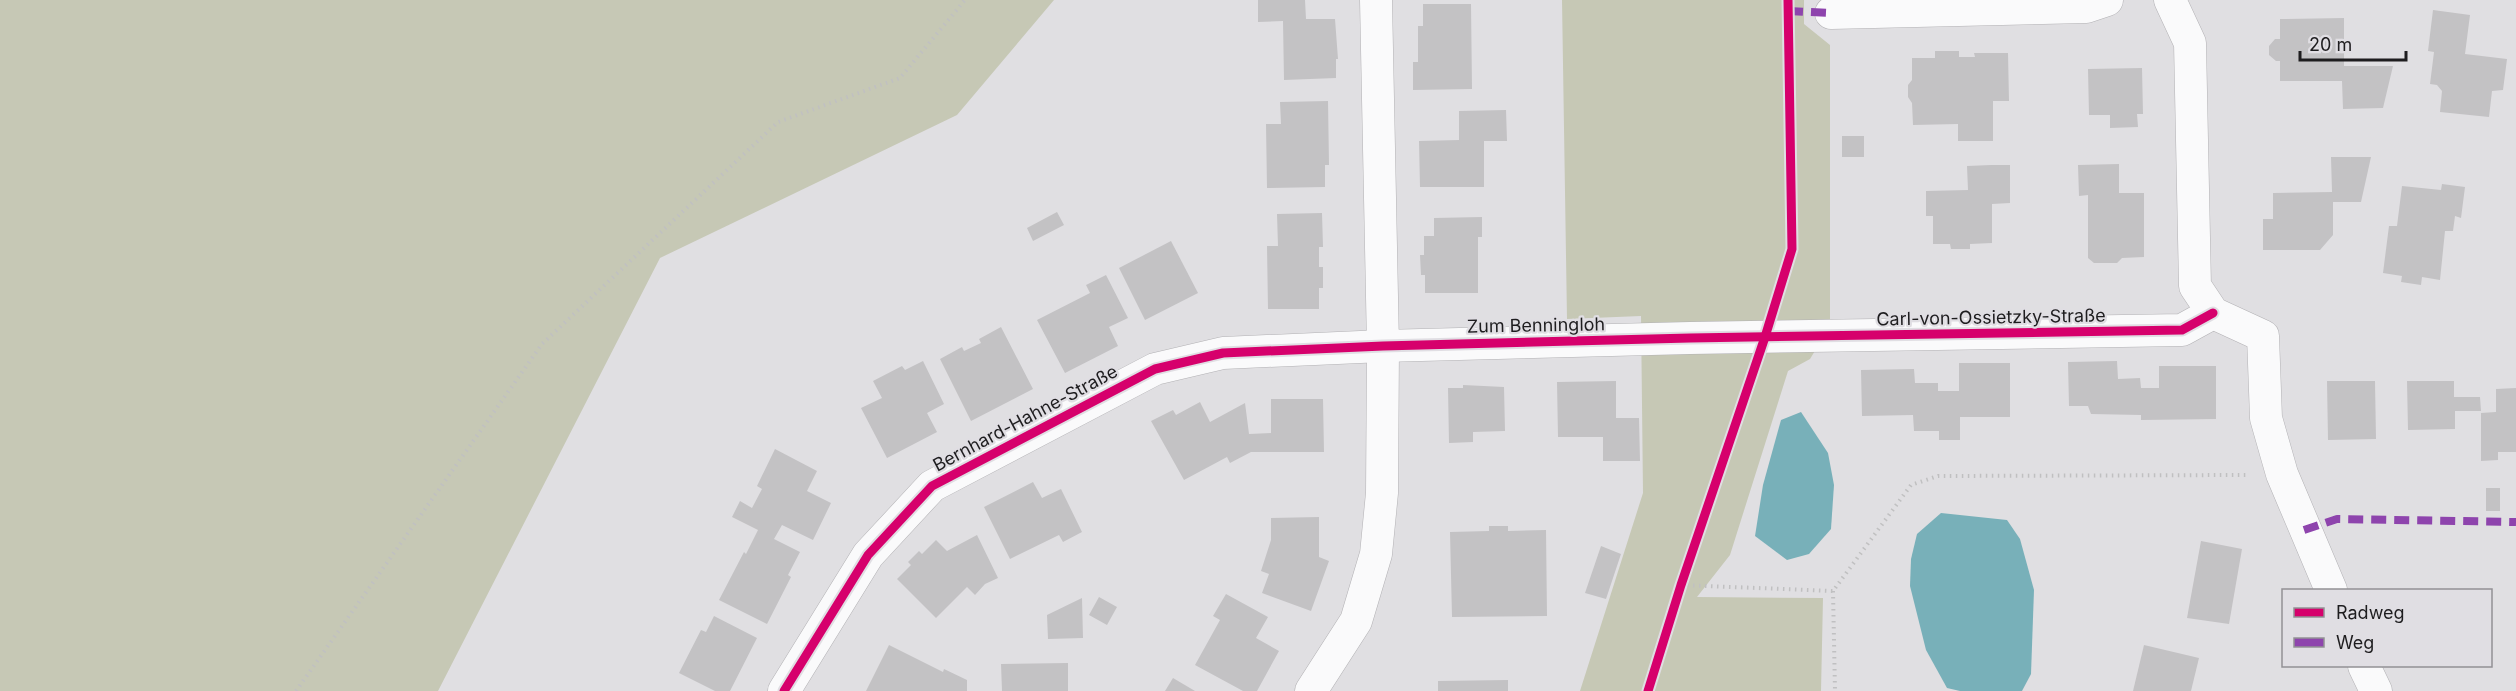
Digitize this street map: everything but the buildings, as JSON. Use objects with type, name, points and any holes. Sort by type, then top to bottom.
[{"type":"street","points":[[1311,691],[1356,621],[1376,554],[1382,493],[1383,346],[1376,0]]},
{"type":"street","points":[[1831,13],[2086,7],[2107,0]]},
{"type":"street","points":[[2170,0],[2190,43],[2195,286],[2213,313],[2263,336],[2266,418],[2282,474],[2330,589]]},
{"type":"street","name":"Carl-von-Ossietzky-Straße","points":[[1690,338],[2182,330],[2213,313]]},
{"type":"street","name":"Zum Benningloh","points":[[1383,346],[1690,338]]},
{"type":"street","name":"Bernhard-Hahne-Straße","points":[[784,691],[868,555],[932,486],[1155,369],[1222,353],[1383,346]]},
{"type":"street","points":[[2364,667],[2376,691]]},
{"type":"path","points":[[296,691],[542,344],[778,122],[900,78],[965,0]]},
{"type":"path","points":[[1835,691],[1833,591],[1911,485],[1938,476],[2282,474]]},
{"type":"path","points":[[1681,585],[1833,591]]},
{"type":"green space","points":[[0,0],[1054,0],[957,115],[660,258],[438,691],[0,691]]},
{"type":"green space","points":[[1562,0],[1804,0],[1804,24],[1830,45],[1830,326],[1810,359],[1788,371],[1730,555],[1697,597],[1823,598],[1821,691],[1580,691],[1643,493],[1641,316],[1567,319]]},
{"type":"water","points":[[1801,412],[1828,453],[1834,485],[1831,529],[1809,554],[1787,560],[1755,536],[1763,485],[1781,420]]},
{"type":"water","points":[[1941,513],[2007,520],[2020,539],[2034,590],[2031,674],[2022,691],[1960,691],[1947,688],[1926,650],[1910,586],[1911,559],[1917,534]]},
{"type":"marked path","points":[[1788,11],[1831,13]]},
{"type":"marked path","points":[[2304,530],[2337,519],[2516,522]]},
{"type":"cycle path","points":[[1648,691],[1792,249],[1788,0]]},
{"type":"cycle path","points":[[784,691],[868,555],[932,486],[1155,369],[1223,353],[1383,346],[1690,338],[2182,330],[2213,313]]}]
